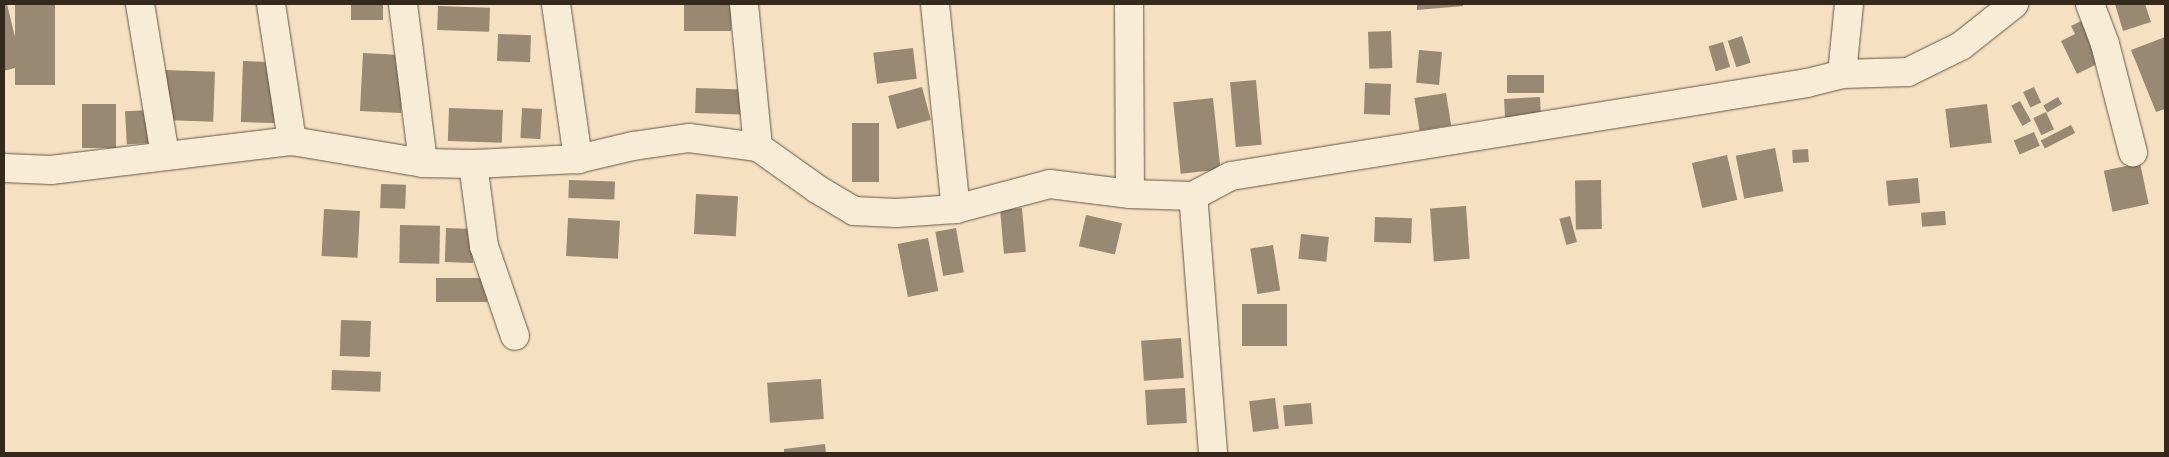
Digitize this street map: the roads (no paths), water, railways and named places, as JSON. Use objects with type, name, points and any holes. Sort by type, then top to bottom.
[{"type":"street","points":[[140,4],[165,155]]},
{"type":"street","points":[[272,4],[292,141]]},
{"type":"street","points":[[403,4],[423,163]]},
{"type":"street","points":[[556,4],[578,158]]},
{"type":"street","points":[[744,4],[758,147]]},
{"type":"street","points":[[935,4],[956,209]]},
{"type":"street","points":[[1129,4],[1130,194]]},
{"type":"street","points":[[1842,74],[1849,4]]},
{"type":"street","points":[[4,168],[51,170],[292,141],[423,163],[473,164],[578,158],[633,146],[689,138],[758,147],[817,190],[854,211],[896,213],[956,209],[1050,184],[1130,194],[1192,196],[1231,176],[1806,83],[1842,74],[1908,72],[1962,46],[2014,4]]},
{"type":"street","points":[[2090,4],[2105,44],[2133,152]]},
{"type":"street","points":[[473,164],[484,246],[515,336]]},
{"type":"street","points":[[1192,196],[1213,453]]}]
